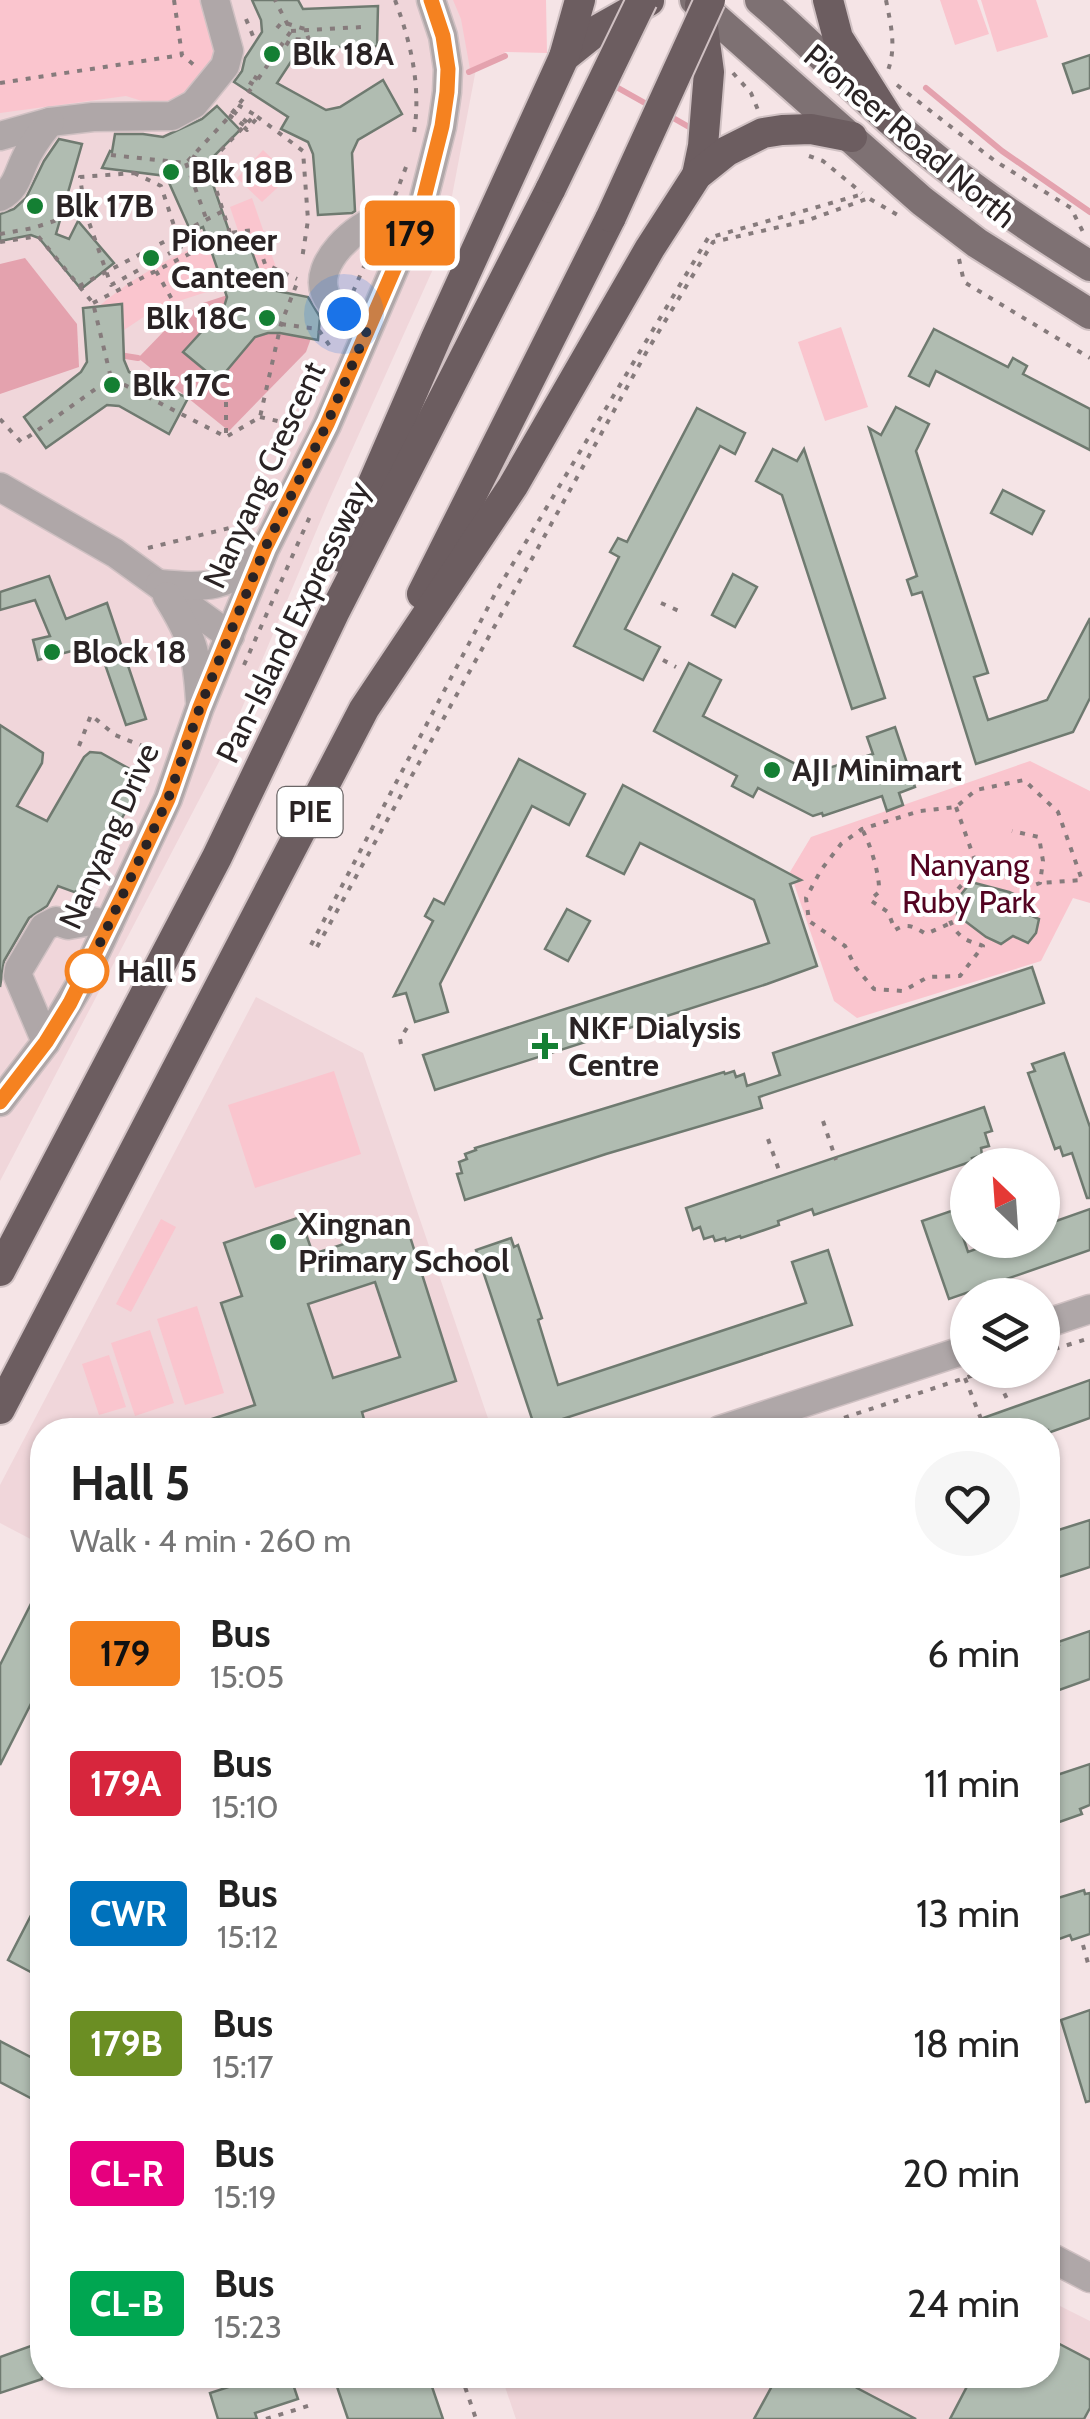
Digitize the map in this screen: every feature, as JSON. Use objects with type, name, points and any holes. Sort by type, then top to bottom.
[{"type":"highway","points":[[334,613],[330,583],[564,57],[580,0]]},
{"type":"highway","points":[[564,57],[598,29],[646,0]]},
{"type":"highway","name":"Pan-Island Expressway","points":[[0,1272],[217,858],[334,613],[646,0]]},
{"type":"highway","points":[[828,0],[838,38],[889,119]]},
{"type":"highway","points":[[696,175],[710,72],[702,1]]},
{"type":"highway","name":"PIE","points":[[0,1406],[364,709],[611,217],[702,1]]},
{"type":"highway","points":[[364,709],[513,486],[696,175],[726,151],[763,133],[811,130],[852,137]]},
{"type":"main road","name":"Pioneer Road North","points":[[760,0],[950,170],[1088,252]]},
{"type":"main road","name":"Pioneer Road North","points":[[702,1],[922,201],[978,243],[1090,314]]},
{"type":"street","points":[[0,138],[50,122],[110,116],[172,116],[194,104],[225,66],[229,51],[215,0]]},
{"type":"street","name":"Nanyang Crescent","points":[[230,636],[265,548],[327,424],[356,321],[423,202],[442,126],[448,69],[443,36],[431,0]]},
{"type":"street","points":[[0,197],[18,180],[23,162],[50,122]]},
{"type":"street","points":[[0,138],[23,162]]},
{"type":"street","points":[[356,321],[326,297],[322,282],[333,254],[349,236],[368,224],[386,217],[415,222]]},
{"type":"street","points":[[0,487],[114,553],[200,588],[241,574],[265,548]]},
{"type":"street","points":[[160,570],[230,636]]},
{"type":"street","points":[[160,570],[198,660],[200,707]]},
{"type":"street","name":"Nanyang Drive","points":[[0,1102],[46,1042],[82,981],[168,799],[230,636]]},
{"type":"street","points":[[46,1042],[18,976],[19,969],[49,924],[110,924]]},
{"type":"street","points":[[1060,1319],[1090,1309]]},
{"type":"street","points":[[1060,1337],[1090,1328]]},
{"type":"street","points":[[757,1418],[950,1355]]},
{"type":"street","points":[[811,1418],[950,1377]]},
{"type":"street","points":[[1060,2262],[1090,2278]]},
{"type":"street","points":[[1060,2282],[1090,2297]]},
{"type":"path","points":[[174,0],[182,55],[202,72]]},
{"type":"path","points":[[275,0],[291,31]]},
{"type":"path","points":[[394,0],[408,36],[416,73],[413,138]]},
{"type":"path","points":[[883,76],[893,59],[894,41],[886,0]]},
{"type":"path","points":[[277,28],[282,22],[305,29],[309,40],[290,39],[281,54]]},
{"type":"path","points":[[195,161],[291,31],[363,27]]},
{"type":"path","points":[[706,43],[752,94],[763,133]]},
{"type":"path","points":[[0,83],[182,55]]},
{"type":"path","points":[[895,84],[995,161],[1072,208],[1088,252]]},
{"type":"path","points":[[233,108],[248,92]]},
{"type":"path","points":[[233,108],[257,114],[303,151],[308,220],[299,280],[282,324],[260,417]]},
{"type":"path","points":[[233,108],[246,125],[257,114]]},
{"type":"path","points":[[230,233],[208,164],[257,114]]},
{"type":"path","points":[[175,162],[177,154]]},
{"type":"path","points":[[799,154],[822,161],[866,196]]},
{"type":"path","points":[[111,155],[204,163]]},
{"type":"path","points":[[282,324],[318,329],[332,349],[356,321],[386,217],[410,158]]},
{"type":"path","points":[[186,163],[206,218]]},
{"type":"path","points":[[134,173],[161,186],[180,247],[128,275],[110,285],[85,211],[80,178],[134,173]]},
{"type":"path","points":[[866,196],[806,221],[713,242],[647,351],[314,946],[496,592],[708,238],[866,196]]},
{"type":"path","points":[[0,234],[85,211]]},
{"type":"path","points":[[79,286],[223,211]]},
{"type":"path","points":[[93,303],[230,233],[253,230],[265,264],[299,280]]},
{"type":"path","points":[[0,242],[38,236],[93,303],[111,378],[226,438]]},
{"type":"path","points":[[956,249],[964,282],[1090,358]]},
{"type":"path","points":[[156,271],[187,326]]},
{"type":"path","points":[[128,275],[132,283]]},
{"type":"path","points":[[0,419],[21,442],[111,378]]},
{"type":"path","points":[[226,402],[226,438]]},
{"type":"path","points":[[226,438],[260,417],[304,427]]},
{"type":"path","points":[[148,548],[262,520]]},
{"type":"path","points":[[138,541],[148,548],[160,570]]},
{"type":"path","points":[[661,603],[679,611]]},
{"type":"path","points":[[663,660],[676,667]]},
{"type":"path","points":[[79,746],[91,714],[115,735],[165,755]]},
{"type":"path","points":[[1024,780],[1058,812],[1082,880],[1040,882],[1022,890],[1004,873],[979,872],[963,881],[949,908],[951,922],[963,939],[983,946],[960,976],[928,977],[903,991],[874,989],[844,946],[809,922],[806,898],[841,844],[862,829],[920,811],[956,807],[976,790],[1024,780]]},
{"type":"path","points":[[956,807],[979,872]]},
{"type":"path","points":[[862,829],[874,852],[874,871],[880,881],[879,892],[870,900],[888,912],[896,930],[903,925],[914,926],[926,934],[951,922]]},
{"type":"path","points":[[1012,831],[1039,837],[1043,861],[1040,882]]},
{"type":"path","points":[[401,1044],[410,1023]]},
{"type":"path","points":[[823,1121],[836,1160]]},
{"type":"path","points":[[768,1139],[781,1176]]},
{"type":"path","points":[[1060,1347],[1090,1338]]},
{"type":"path","points":[[840,1418],[950,1378]]},
{"type":"path","points":[[971,1388],[981,1418]]},
{"type":"path","points":[[1001,1388],[1008,1401]]},
{"type":"path","points":[[1083,1946],[1089,1967]]},
{"type":"path","points":[[465,2388],[476,2419]]},
{"type":"path","points":[[266,2419],[311,2405]]},
{"type":"shaded area","points":[[0,0],[471,0],[480,16],[476,69],[442,249],[328,503],[221,758],[0,1181]]},
{"type":"shaded area","points":[[25,258],[77,324],[79,367],[0,394],[0,264]]},
{"type":"shaded area","points":[[249,288],[325,300],[306,352],[229,431],[138,358],[168,327],[203,303]]},
{"type":"shaded area","name":"Xingnan Primary School","points":[[256,997],[363,1053],[488,1418],[35,1418]]},
{"type":"shaded area","name":"Xingnan Primary School","points":[[30,1428],[30,1539],[0,1523],[0,1485]]},
{"type":"shaded area","points":[[1060,2306],[1090,2321],[1090,2419],[516,2419],[505,2388],[1060,2388]]},
{"type":"green space","points":[[0,0],[205,0],[219,58],[197,88],[161,107],[126,96],[0,113]]},
{"type":"green space","points":[[453,0],[546,0],[547,53],[506,52],[470,69],[461,19]]},
{"type":"green space","points":[[940,0],[977,0],[989,34],[955,45]]},
{"type":"green space","points":[[981,0],[1036,0],[1048,37],[997,52]]},
{"type":"green space","points":[[263,150],[290,176],[262,202],[237,178]]},
{"type":"green space","points":[[252,198],[279,276],[254,278],[230,207]]},
{"type":"green space","points":[[207,242],[222,287],[157,308],[118,334],[96,309],[149,271]]},
{"type":"green space","points":[[841,327],[868,407],[825,421],[798,342]]},
{"type":"green space","name":"Nanyang Ruby Park","points":[[1030,761],[1090,791],[1090,903],[1073,898],[1041,961],[857,1018],[834,1001],[790,872],[811,837]]},
{"type":"green space","points":[[334,1071],[361,1154],[255,1188],[228,1105]]},
{"type":"green space","points":[[161,1219],[176,1227],[131,1312],[116,1304]]},
{"type":"green space","points":[[197,1306],[224,1393],[185,1405],[157,1319]]},
{"type":"green space","points":[[150,1330],[174,1403],[135,1416],[111,1343]]},
{"type":"green space","points":[[109,1355],[126,1407],[99,1415],[82,1364]]},
{"type":"building","points":[[252,0],[298,0],[303,9],[378,6],[377,46],[300,48],[277,83],[326,110],[340,107],[383,80],[402,114],[358,140],[352,153],[352,213],[318,215],[313,154],[308,142],[281,129],[288,117],[234,82],[262,32]]},
{"type":"building","points":[[1090,55],[1090,88],[1073,93],[1063,64]]},
{"type":"building","points":[[217,106],[240,130],[206,164],[232,240],[246,235],[263,283],[272,290],[308,297],[320,317],[318,340],[280,333],[255,337],[218,381],[183,352],[224,307],[227,297],[203,227],[191,232],[166,176],[102,168],[112,152],[115,134],[163,137],[202,119]]},
{"type":"building","name":"Blk 17B","points":[[59,139],[82,144],[56,234],[69,239],[78,221],[114,263],[81,289],[39,238],[31,235],[0,241],[0,214],[14,209],[26,198]]},
{"type":"building","name":"Blk 17C","points":[[122,304],[124,360],[129,372],[188,398],[169,434],[119,406],[107,405],[46,448],[24,417],[81,372],[87,362],[83,308]]},
{"type":"building","points":[[934,329],[1008,367],[1013,358],[1027,366],[1023,374],[1090,409],[1090,450],[936,371],[929,386],[909,376]]},
{"type":"building","points":[[896,407],[929,424],[916,451],[988,673],[974,677],[988,720],[1047,700],[1090,618],[1090,698],[1073,732],[976,764],[922,592],[912,595],[907,580],[917,576],[869,428],[881,435]]},
{"type":"building","points":[[697,408],[745,433],[735,454],[720,446],[625,629],[660,647],[643,680],[574,646],[619,557],[610,552],[618,538],[627,542]]},
{"type":"building","points":[[773,449],[797,461],[804,449],[885,698],[852,709],[782,495],[756,481]]},
{"type":"building","points":[[1003,490],[1044,511],[1032,534],[991,513]]},
{"type":"building","points":[[733,574],[757,587],[735,627],[712,615]]},
{"type":"building","name":"Block 18","points":[[49,576],[66,619],[107,603],[146,719],[126,725],[98,644],[38,660],[33,640],[50,636],[35,600],[0,610],[0,592]]},
{"type":"building","points":[[689,663],[721,680],[703,716],[813,773],[873,754],[867,737],[895,727],[915,787],[899,793],[903,805],[887,811],[882,796],[813,816],[758,788],[753,797],[732,786],[737,776],[654,731]]},
{"type":"building","points":[[0,725],[43,753],[42,763],[17,806],[47,821],[90,752],[101,753],[137,773],[142,783],[82,888],[74,892],[58,886],[47,906],[29,918],[4,961],[0,987]]},
{"type":"building","points":[[519,759],[585,794],[569,825],[532,806],[440,984],[448,1012],[415,1022],[406,993],[394,996],[433,921],[425,916],[434,899],[444,904]]},
{"type":"building","points":[[623,785],[801,880],[790,884],[817,966],[435,1090],[423,1055],[769,943],[754,900],[640,843],[624,874],[587,856]]},
{"type":"building","points":[[971,882],[1025,899],[1025,913],[1039,919],[1036,933],[1028,943],[1013,936],[1001,944],[957,915],[959,897]]},
{"type":"building","points":[[567,909],[590,921],[568,961],[545,949]]},
{"type":"building","points":[[1032,967],[1044,1003],[759,1097],[762,1108],[465,1200],[457,1174],[462,1173],[459,1162],[467,1159],[465,1154],[475,1148],[724,1072],[734,1071],[736,1077],[744,1074],[747,1086],[780,1075],[773,1053]]},
{"type":"building","points":[[1064,1053],[1090,1127],[1090,1198],[1072,1153],[1063,1156],[1060,1147],[1055,1148],[1028,1073],[1035,1071],[1032,1064]]},
{"type":"building","points":[[984,1107],[992,1131],[985,1133],[989,1146],[950,1148],[950,1169],[814,1215],[812,1209],[741,1238],[704,1239],[700,1227],[693,1230],[686,1208]]},
{"type":"building","points":[[1090,1209],[1090,1250],[1009,1278],[950,1278],[949,1299],[922,1221],[950,1211],[950,1258],[1060,1258],[1060,1220]]},
{"type":"building","points":[[300,1217],[313,1254],[406,1224],[456,1381],[362,1412],[364,1418],[215,1418],[255,1405],[221,1303],[242,1296],[224,1243]],"holes":[[[375,1282],[400,1357],[333,1378],[308,1304]]]},
{"type":"building","points":[[511,1238],[514,1247],[518,1245],[542,1318],[538,1320],[558,1385],[806,1303],[792,1262],[828,1250],[852,1325],[566,1418],[532,1418],[476,1250]]},
{"type":"building","points":[[1090,1380],[1090,1418],[1060,1429],[1060,1418],[983,1418]]},
{"type":"building","points":[[1090,1520],[1090,1567],[1060,1577],[1060,1529]]},
{"type":"building","points":[[30,1606],[30,1706],[0,1765],[0,1665]]},
{"type":"building","points":[[1090,1631],[1090,1679],[1060,1690],[1060,1641]]},
{"type":"building","points":[[1090,1764],[1090,1805],[1080,1809],[1082,1814],[1060,1822],[1060,1774]]},
{"type":"building","points":[[1084,1890],[1085,1894],[1090,1893],[1090,1934],[1072,1940],[1070,1935],[1060,1939],[1060,1897]]},
{"type":"building","points":[[30,1917],[30,1972],[8,1960]]},
{"type":"building","points":[[1090,2010],[1090,2101],[1086,2102],[1061,2020]]},
{"type":"building","points":[[0,2041],[30,2057],[30,2098],[0,2082]]},
{"type":"building","points":[[1060,2344],[1090,2360],[1090,2408],[1084,2419],[950,2419],[966,2388],[1060,2388]]},
{"type":"building","points":[[30,2346],[30,2383],[0,2393],[0,2357]]},
{"type":"building","points":[[225,2388],[294,2388],[298,2399],[255,2413],[257,2419],[218,2419],[210,2393]]},
{"type":"building","points":[[337,2388],[432,2388],[443,2419],[348,2419]]},
{"type":"building","points":[[771,2388],[857,2388],[916,2419],[754,2419]]},
{"type":"waterway","points":[[469,72],[505,56]]},
{"type":"waterway","points":[[611,84],[652,107]]},
{"type":"waterway","points":[[926,88],[1002,151],[1090,212]]},
{"type":"waterway","points":[[668,115],[689,127]]},
{"type":"waterway","points":[[119,355],[138,358]]},
{"type":"bus line","name":"179","points":[[0,1102],[46,1042],[96,953],[168,799],[200,707],[265,548],[327,424],[423,202],[442,126],[448,69],[443,36],[431,0]]},
{"type":"place","name":"Blk 18A","points":[[272,54]]},
{"type":"place","name":"Blk 18B","points":[[171,172]]},
{"type":"place","name":"Blk 17B","points":[[35,206]]},
{"type":"place","name":"Pioneer Canteen","points":[[151,258]]},
{"type":"place","name":"Blk 18C","points":[[267,318]]},
{"type":"place","name":"Blk 17C","points":[[112,385]]},
{"type":"place","name":"Block 18","points":[[52,652]]},
{"type":"place","name":"AJI Minimart","points":[[772,770]]},
{"type":"place","name":"Hall 5","points":[[87,971]]},
{"type":"place","name":"NKF Dialysis Centre","points":[[545,1046]]},
{"type":"place","name":"Xingnan Primary School","points":[[278,1242]]},
{"type":"route","points":[[87,971],[82,981],[168,799],[200,707],[265,548],[359,352],[368,328],[344,314]]}]
